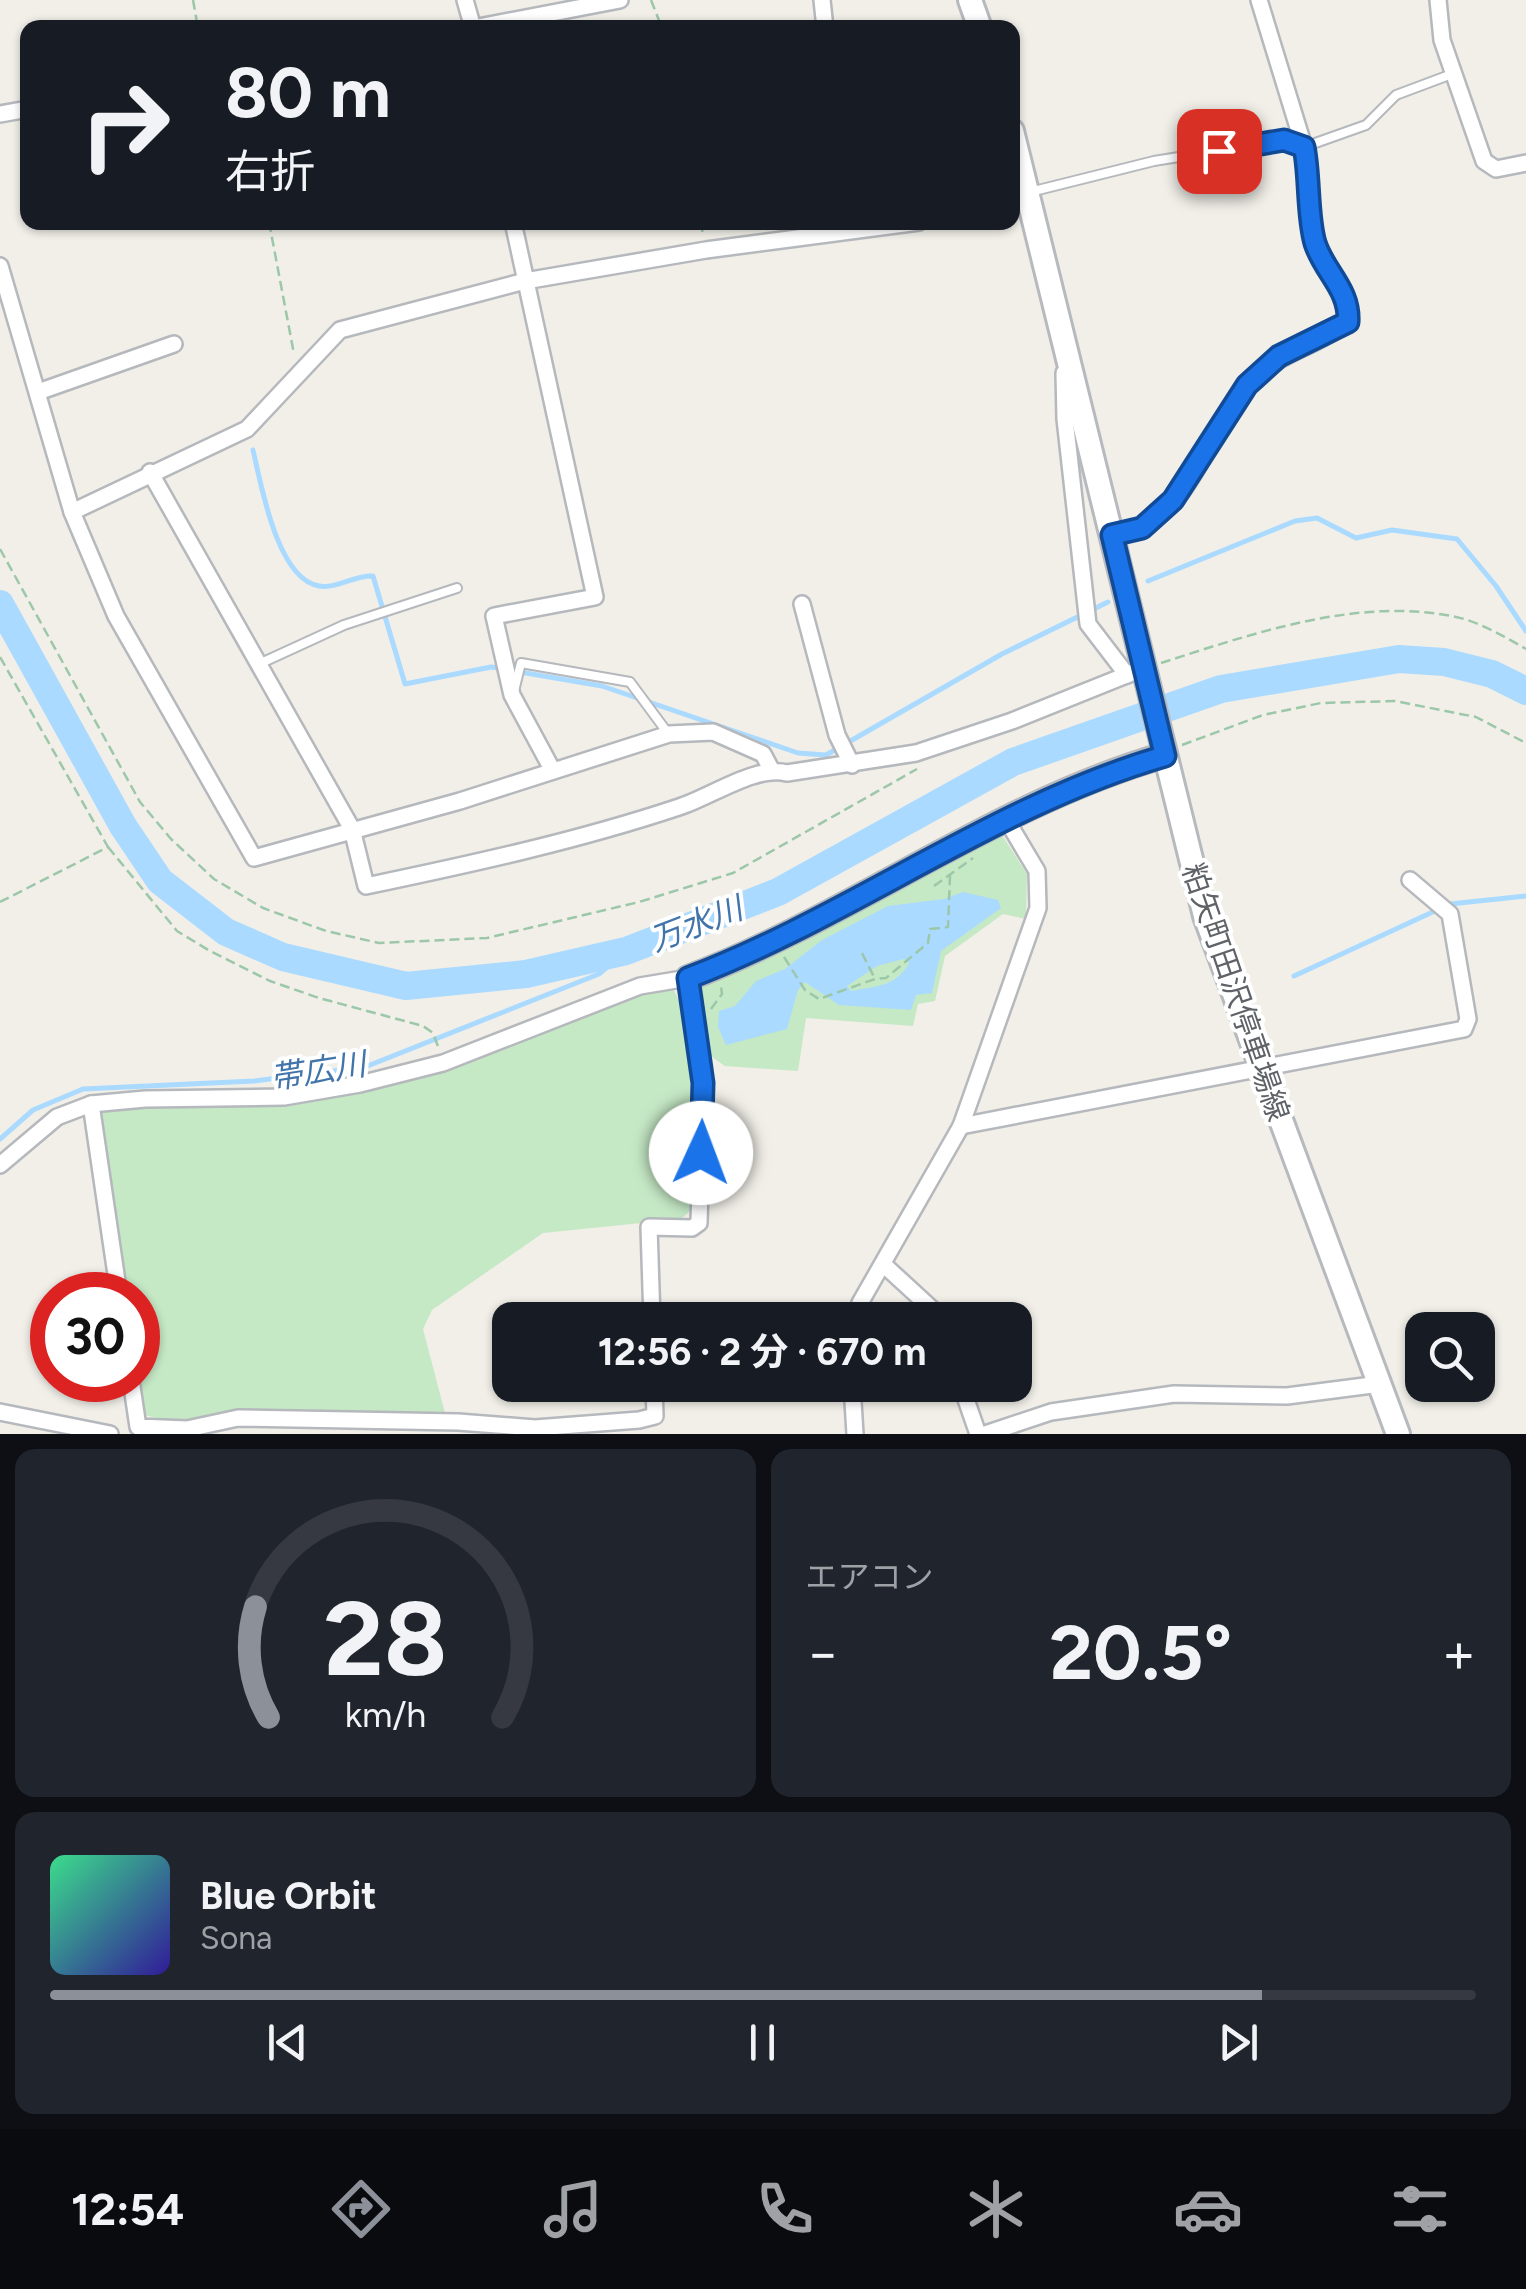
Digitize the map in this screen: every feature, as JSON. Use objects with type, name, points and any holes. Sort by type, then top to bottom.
[{"type":"main road","name":"粕矢町田沢停車場線","points":[[1020,175],[1112,535],[1139,674],[1164,750],[1205,916],[1259,1070],[1398,1434]]},
{"type":"main road","points":[[688,978],[783,938],[1006,818],[1164,750]]},
{"type":"street","points":[[515,20],[620,0]]},
{"type":"street","points":[[1112,535],[1142,528],[1173,500],[1247,385],[1279,356],[1348,322],[1349,308],[1339,283],[1315,243],[1304,147],[1258,0]]},
{"type":"street","points":[[1438,0],[1442,40],[1484,161],[1496,169],[1526,164]]},
{"type":"street","points":[[515,230],[595,596],[494,616],[513,664],[512,686],[554,772]]},
{"type":"street","points":[[72,512],[247,429],[340,330],[526,281],[833,230]]},
{"type":"street","points":[[0,266],[72,512],[116,616],[254,858],[460,802],[669,734],[713,732],[763,754],[771,769]]},
{"type":"street","points":[[150,472],[352,829],[366,886],[640,820],[707,798],[771,769],[787,773],[916,753],[1139,674],[1088,624],[1065,419],[1065,339]]},
{"type":"street","points":[[38,392],[174,344]]},
{"type":"street","points":[[802,604],[840,741],[850,761]]},
{"type":"street","points":[[861,1302],[961,1126],[1038,908],[1038,871],[1006,818]]},
{"type":"street","points":[[961,1126],[1464,1029],[1468,1019],[1450,914],[1410,880]]},
{"type":"street","points":[[0,1165],[57,1116],[91,1104],[144,1098],[284,1096],[360,1084],[443,1063],[640,986],[688,978],[703,1083],[699,1223],[692,1228],[648,1227],[651,1302]]},
{"type":"street","points":[[91,1104],[116,1272]]},
{"type":"street","points":[[883,1264],[924,1302]]},
{"type":"street","points":[[968,1402],[982,1434],[1051,1412],[1174,1394],[1286,1396],[1380,1384]]},
{"type":"street","points":[[134,1402],[138,1430],[187,1429],[238,1418],[300,1427],[535,1428],[638,1420],[654,1416],[654,1402]]},
{"type":"street","points":[[853,1402],[855,1434]]},
{"type":"street","points":[[0,1412],[110,1434]]},
{"type":"lane","points":[[1025,202],[1154,161],[1284,140],[1304,147],[1366,125],[1396,95],[1452,74]]},
{"type":"lane","points":[[259,664],[344,624],[457,588]]},
{"type":"lane","points":[[513,664],[630,682],[669,734]]},
{"type":"path","points":[[271,230],[298,371]]},
{"type":"path","points":[[0,549],[140,802],[171,839],[214,879],[262,908],[326,931],[379,943],[488,938],[688,889],[732,873],[929,763]]},
{"type":"path","points":[[1139,674],[1267,631],[1369,612],[1456,617],[1526,649]]},
{"type":"path","points":[[0,657],[108,847],[177,931],[270,981],[319,998],[387,1014],[432,1032],[439,1050]]},
{"type":"path","points":[[1164,750],[1263,715],[1321,703],[1395,701],[1476,717],[1526,743]]},
{"type":"path","points":[[0,902],[108,847]]},
{"type":"path","points":[[934,886],[976,856]]},
{"type":"path","points":[[784,957],[805,990],[818,1000],[886,978],[928,944],[930,928],[948,927],[950,875]]},
{"type":"path","points":[[862,953],[875,979]]},
{"type":"green space","points":[[1000,832],[1027,874],[1026,919],[1003,914],[945,956],[935,1001],[918,1004],[913,1026],[806,1018],[798,1071],[725,1066],[705,1052],[696,991],[702,981]]},
{"type":"green space","points":[[669,986],[678,999],[689,1055],[692,1127],[691,1210],[681,1219],[543,1233],[432,1310],[423,1329],[446,1417],[179,1423],[140,1414],[140,1402],[160,1402],[160,1272],[121,1272],[99,1116],[107,1108],[321,1094],[406,1080],[503,1050]]},
{"type":"water","points":[[963,892],[998,900],[1001,908],[941,951],[932,993],[916,995],[911,1010],[839,1005],[805,982],[798,990],[787,1029],[726,1045],[718,1027],[719,1011],[735,1006],[756,981],[785,969],[822,940],[888,906],[944,899]],"holes":[[[904,959],[909,963],[898,977],[884,984],[851,991],[847,986],[877,966]]]},
{"type":"waterway","points":[[253,450],[273,528],[292,567],[304,580],[326,586],[373,576],[405,684],[491,667],[505,669]]},
{"type":"waterway","points":[[1148,581],[1295,521],[1317,518],[1356,538],[1392,530],[1457,539],[1526,631]]},
{"type":"waterway","points":[[520,672],[602,686],[798,753],[826,755],[1002,654],[1108,602]]},
{"type":"waterway","name":"万水川","points":[[0,604],[123,826],[160,881],[226,932],[283,957],[406,986],[526,974],[626,951],[778,892],[1013,762],[1221,689],[1399,659],[1444,662],[1492,674],[1526,691]]},
{"type":"waterway","name":"万水川","points":[[1523,689],[1526,685]]},
{"type":"waterway","points":[[1294,976],[1450,904],[1526,896]]},
{"type":"waterway","name":"帯広川","points":[[0,1139],[33,1110],[83,1089],[254,1081],[365,1067],[599,974],[626,951]]},
{"type":"route","points":[[701,1153],[703,1083],[688,978],[783,938],[899,872],[1006,818],[1165,756],[1112,535],[1142,528],[1173,500],[1247,385],[1279,356],[1336,332],[1348,322],[1349,308],[1339,283],[1315,243],[1304,147],[1284,140],[1219,151]]}]
